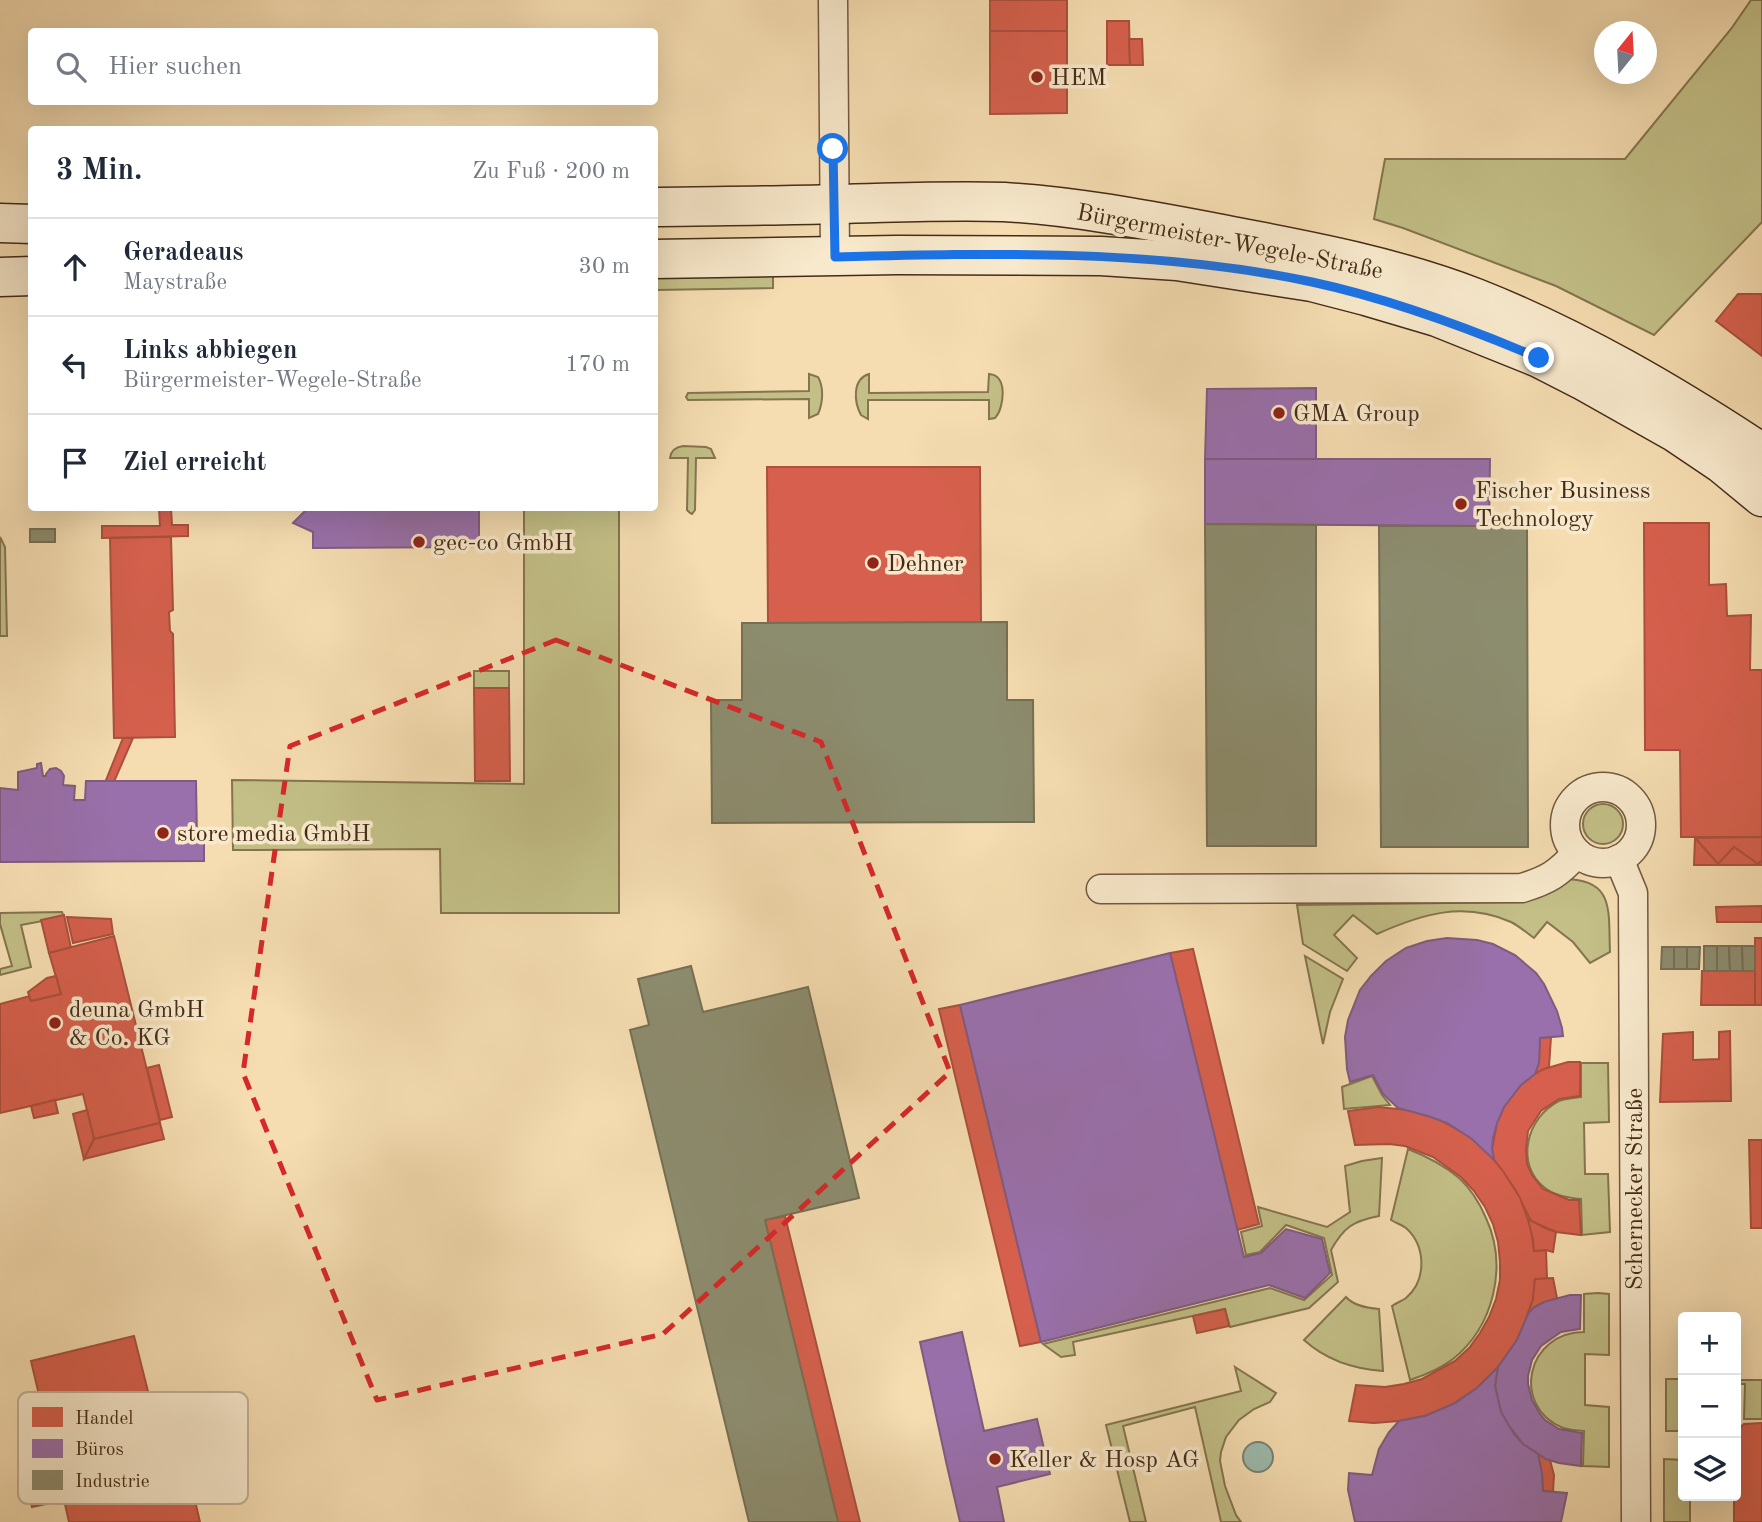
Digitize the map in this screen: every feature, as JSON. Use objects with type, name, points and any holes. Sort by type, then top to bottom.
[{"type":"main road","name":"Bürgermeister-Wegele-Straße","points":[[658,207],[1005,202],[1142,219],[1359,263],[1474,298],[1574,341],[1687,405],[1762,453]]},
{"type":"main road","points":[[0,223],[28,223]]},
{"type":"main road","name":"Bürgermeister-Wegele-Straße","points":[[658,259],[1101,256],[1177,261],[1312,282],[1437,317],[1539,358],[1676,433],[1722,464],[1762,497]]},
{"type":"main road","points":[[0,277],[28,276]]},
{"type":"street","points":[[833,0],[835,257]]},
{"type":"street","points":[[1604,787],[1616,789],[1627,796],[1640,817],[1637,842],[1630,852],[1608,863],[1587,859],[1577,853],[1566,834],[1567,812],[1572,803],[1591,789],[1604,787]]},
{"type":"street","points":[[1101,889],[1522,888],[1548,880],[1577,853]]},
{"type":"street","name":"Schernecker Straße","points":[[1619,859],[1633,893],[1636,1522]]},
{"type":"highlighted area","points":[[556,640],[821,742],[950,1072],[663,1334],[377,1400],[243,1073],[290,746]]},
{"type":"shaded area","points":[[1751,0],[1762,0],[1762,222],[1654,335],[1556,286],[1374,219],[1385,159],[1625,159],[1731,29]]},
{"type":"shaded area","points":[[773,270],[773,288],[658,290],[658,271]]},
{"type":"shaded area","points":[[809,374],[818,377],[822,395],[818,414],[809,418],[809,399],[688,400],[686,397],[688,393],[809,391]]},
{"type":"shaded area","points":[[869,374],[869,393],[988,392],[989,374],[997,377],[1001,383],[1001,405],[995,418],[989,419],[989,400],[868,400],[868,419],[861,415],[856,392],[860,381]]},
{"type":"shaded area","points":[[683,446],[706,447],[711,449],[715,458],[696,458],[695,510],[692,514],[687,510],[688,458],[670,458],[674,449]]},
{"type":"shaded area","points":[[524,511],[619,511],[619,913],[441,913],[440,849],[233,850],[232,780],[524,784]]},
{"type":"shaded area","points":[[0,537],[5,547],[7,636],[0,636]]},
{"type":"shaded area","points":[[474,671],[509,671],[509,688],[474,688]]},
{"type":"shaded area","points":[[1603,804],[1611,805],[1617,810],[1622,816],[1622,832],[1617,838],[1611,843],[1603,844],[1595,843],[1589,838],[1584,832],[1583,824],[1584,816],[1589,810],[1595,805]]},
{"type":"shaded area","points":[[1561,879],[1592,884],[1605,900],[1610,952],[1590,963],[1573,942],[1547,922],[1534,938],[1511,922],[1476,912],[1459,911],[1427,916],[1377,934],[1353,915],[1334,935],[1357,958],[1347,971],[1303,944],[1297,905],[1523,902]]},
{"type":"shaded area","points":[[62,912],[64,917],[21,925],[31,967],[0,975],[0,969],[12,966],[0,924],[0,913]]},
{"type":"shaded area","points":[[1305,956],[1343,979],[1330,1012],[1323,1044]]},
{"type":"shaded area","points":[[1581,1063],[1608,1063],[1609,1122],[1584,1123],[1585,1174],[1608,1174],[1610,1232],[1582,1235],[1581,1199],[1558,1195],[1545,1188],[1535,1178],[1527,1154],[1532,1129],[1548,1108],[1562,1100],[1581,1097]]},
{"type":"shaded area","points":[[1372,1076],[1390,1105],[1344,1109],[1342,1087]]},
{"type":"shaded area","points":[[1408,1149],[1441,1165],[1467,1187],[1486,1218],[1493,1236],[1496,1256],[1493,1294],[1479,1330],[1453,1359],[1410,1380],[1392,1306],[1406,1298],[1418,1282],[1421,1273],[1420,1253],[1413,1235],[1391,1220]]},
{"type":"shaded area","points":[[1382,1158],[1379,1216],[1350,1226],[1340,1236],[1331,1250],[1338,1282],[1309,1308],[1230,1327],[1225,1309],[1073,1342],[1075,1355],[1061,1357],[1043,1344],[1270,1288],[1304,1300],[1332,1275],[1324,1238],[1286,1225],[1260,1252],[1246,1255],[1241,1232],[1262,1226],[1258,1207],[1327,1227],[1350,1212],[1345,1166]]},
{"type":"shaded area","points":[[1584,1294],[1609,1294],[1609,1355],[1585,1354],[1585,1405],[1609,1407],[1609,1467],[1583,1466],[1584,1431],[1563,1428],[1546,1418],[1536,1404],[1531,1388],[1532,1372],[1538,1357],[1549,1344],[1565,1335],[1584,1332]]},
{"type":"shaded area","points":[[1346,1297],[1365,1307],[1379,1309],[1383,1371],[1341,1362],[1304,1340]]},
{"type":"shaded area","points":[[1235,1367],[1276,1393],[1270,1402],[1239,1420],[1226,1437],[1221,1452],[1225,1486],[1241,1522],[1221,1522],[1195,1407],[1123,1426],[1146,1522],[1130,1522],[1106,1425],[1241,1391]]},
{"type":"shaded area","points":[[1666,1379],[1678,1379],[1678,1431],[1666,1431]]},
{"type":"shaded area","points":[[1741,1380],[1762,1380],[1762,1419],[1744,1419],[1745,1384],[1741,1384]]},
{"type":"shaded area","points":[[1258,1442],[1269,1446],[1273,1457],[1269,1468],[1258,1472],[1247,1468],[1243,1457],[1247,1446]]},
{"type":"shaded area","points":[[1664,1459],[1678,1460],[1678,1501],[1690,1501],[1690,1522],[1664,1522]]},
{"type":"building: Handel","points":[[990,0],[1067,0],[1067,31],[990,31]]},
{"type":"building: Handel","points":[[1107,21],[1129,21],[1130,65],[1107,65]]},
{"type":"building: Handel","points":[[990,31],[1067,31],[1067,113],[990,114]]},
{"type":"building: Handel","points":[[1129,39],[1142,39],[1143,65],[1130,65]]},
{"type":"building: Handel","points":[[1738,294],[1762,294],[1762,356],[1716,321]]},
{"type":"building: Handel","points":[[767,467],[980,467],[981,622],[768,623]]},
{"type":"building: Handel","points":[[159,511],[171,511],[172,525],[188,525],[188,536],[102,538],[102,526],[160,526]]},
{"type":"building: Handel","points":[[1644,523],[1709,523],[1709,585],[1726,584],[1727,616],[1751,615],[1750,670],[1762,670],[1762,837],[1681,837],[1680,750],[1645,750]]},
{"type":"building: Handel","points":[[171,537],[173,610],[169,612],[170,631],[173,634],[175,737],[114,738],[110,538]]},
{"type":"building: Handel","points":[[474,688],[509,688],[510,781],[475,781]]},
{"type":"building: Handel","points":[[123,738],[133,738],[106,800],[98,800]]},
{"type":"building: Handel","points":[[1762,837],[1762,860],[1758,864],[1734,847],[1718,864],[1695,838]]},
{"type":"building: Handel","points":[[1695,838],[1718,864],[1734,847],[1758,864],[1762,860],[1762,865],[1694,865]]},
{"type":"building: Handel","points":[[1762,906],[1762,922],[1717,922],[1716,907]]},
{"type":"building: Handel","points":[[64,915],[71,948],[49,953],[41,920]]},
{"type":"building: Handel","points":[[67,917],[111,919],[113,934],[73,943]]},
{"type":"building: Handel","points":[[114,936],[160,1123],[94,1139],[83,1094],[0,1113],[0,1004],[30,996],[31,1001],[61,994],[49,953]]},
{"type":"building: Handel","points":[[1755,938],[1762,938],[1762,1005],[1755,1005]]},
{"type":"building: Handel","points":[[1193,949],[1259,1224],[1237,1230],[1170,953]]},
{"type":"building: Handel","points":[[1702,971],[1755,971],[1755,1005],[1701,1005]]},
{"type":"building: Handel","points":[[56,976],[61,994],[31,1001],[28,992],[47,978]]},
{"type":"building: Handel","points":[[960,1005],[1041,1342],[1020,1346],[939,1009]]},
{"type":"building: Handel","points":[[1730,1031],[1731,1101],[1660,1102],[1663,1034],[1693,1032],[1693,1060],[1719,1059],[1719,1032]]},
{"type":"building: Handel","points":[[1551,1037],[1549,1067],[1535,1074],[1539,1063],[1540,1038]]},
{"type":"building: Handel","points":[[1568,1062],[1580,1062],[1580,1096],[1559,1099],[1541,1111],[1528,1131],[1527,1164],[1543,1189],[1569,1200],[1579,1200],[1581,1235],[1556,1232],[1531,1221],[1515,1189],[1494,1160],[1492,1149],[1497,1123],[1504,1107],[1521,1085],[1544,1069]]},
{"type":"building: Handel","points":[[159,1065],[172,1117],[160,1120],[147,1068]]},
{"type":"building: Handel","points":[[55,1100],[58,1113],[34,1118],[31,1106]]},
{"type":"building: Handel","points":[[1378,1107],[1408,1110],[1438,1119],[1464,1133],[1485,1149],[1520,1198],[1531,1228],[1534,1251],[1546,1250],[1547,1279],[1535,1279],[1533,1299],[1517,1340],[1498,1367],[1477,1388],[1447,1408],[1425,1416],[1374,1423],[1349,1421],[1356,1385],[1385,1387],[1404,1384],[1422,1379],[1455,1361],[1469,1348],[1489,1317],[1500,1280],[1498,1242],[1493,1224],[1485,1207],[1461,1177],[1433,1157],[1405,1146],[1355,1145],[1348,1111]]},
{"type":"building: Handel","points":[[87,1110],[94,1139],[84,1159],[73,1114]]},
{"type":"building: Handel","points":[[160,1123],[164,1139],[84,1159],[94,1139]]},
{"type":"building: Handel","points":[[1749,1140],[1762,1140],[1762,1228],[1751,1228]]},
{"type":"building: Handel","points":[[785,1216],[860,1522],[838,1522],[765,1220]]},
{"type":"building: Handel","points":[[1528,1219],[1556,1232],[1553,1252],[1534,1251]]},
{"type":"building: Handel","points":[[1553,1278],[1557,1298],[1538,1305],[1528,1314],[1535,1279]]},
{"type":"building: Handel","points":[[1225,1309],[1229,1326],[1197,1333],[1193,1316]]},
{"type":"building: Handel","points":[[134,1336],[148,1392],[38,1392],[31,1361]]},
{"type":"building: Handel","points":[[1762,1423],[1762,1522],[1734,1522],[1734,1501],[1741,1501],[1741,1427]]},
{"type":"building: Handel","points":[[1538,1454],[1550,1460],[1554,1475],[1553,1492],[1543,1491]]},
{"type":"building: Handel","points":[[65,1504],[196,1504],[200,1522],[69,1522]]},
{"type":"building: Büros","points":[[1316,388],[1316,460],[1205,459],[1207,389]]},
{"type":"building: Büros","points":[[1205,459],[1490,459],[1489,526],[1205,524]]},
{"type":"building: Büros","points":[[305,511],[479,511],[479,547],[313,548],[313,532],[293,523]]},
{"type":"building: Büros","points":[[41,763],[43,776],[46,776],[50,769],[56,768],[64,776],[63,785],[75,786],[74,800],[85,800],[86,781],[196,781],[197,839],[204,839],[204,861],[0,862],[0,788],[18,790],[18,772],[37,768],[37,764]]},
{"type":"building: Büros","points":[[1447,938],[1493,944],[1515,955],[1536,973],[1544,984],[1562,1028],[1563,1036],[1540,1038],[1539,1063],[1535,1074],[1521,1085],[1504,1107],[1493,1138],[1494,1160],[1472,1139],[1447,1123],[1398,1108],[1383,1094],[1373,1075],[1350,1082],[1347,1069],[1345,1037],[1348,1020],[1360,990],[1386,961],[1406,948]]},
{"type":"building: Büros","points":[[1170,953],[1244,1257],[1261,1253],[1286,1229],[1322,1239],[1330,1273],[1305,1298],[1269,1285],[1041,1342],[960,1005]]},
{"type":"building: Büros","points":[[1581,1295],[1580,1329],[1561,1332],[1541,1346],[1532,1360],[1528,1384],[1532,1400],[1545,1420],[1559,1429],[1582,1433],[1581,1466],[1546,1459],[1523,1444],[1501,1412],[1495,1386],[1498,1367],[1517,1340],[1528,1314],[1544,1302]]},
{"type":"building: Büros","points":[[962,1332],[984,1431],[1037,1419],[1050,1474],[997,1487],[1004,1522],[960,1522],[947,1466],[920,1342]]},
{"type":"building: Büros","points":[[1498,1367],[1495,1386],[1501,1412],[1514,1434],[1538,1454],[1543,1491],[1567,1493],[1561,1522],[1355,1522],[1348,1490],[1349,1473],[1372,1475],[1379,1449],[1399,1421],[1425,1416],[1455,1403],[1477,1388]]},
{"type":"building: Industrie","points":[[1205,524],[1316,525],[1316,846],[1207,846]]},
{"type":"building: Industrie","points":[[1379,526],[1527,526],[1528,847],[1381,847]]},
{"type":"building: Industrie","points":[[30,529],[55,529],[55,542],[30,542]]},
{"type":"building: Industrie","points":[[1007,622],[1007,700],[1033,700],[1034,822],[712,823],[711,700],[742,700],[742,623]]},
{"type":"building: Industrie","points":[[1704,946],[1717,946],[1717,971],[1704,971]]},
{"type":"building: Industrie","points":[[1717,946],[1729,946],[1730,971],[1717,971]]},
{"type":"building: Industrie","points":[[1729,946],[1742,946],[1743,971],[1730,971]]},
{"type":"building: Industrie","points":[[1742,946],[1755,946],[1755,971],[1743,971]]},
{"type":"building: Industrie","points":[[1662,947],[1674,947],[1674,969],[1661,969]]},
{"type":"building: Industrie","points":[[1674,947],[1687,947],[1687,969],[1674,969]]},
{"type":"building: Industrie","points":[[1687,947],[1700,947],[1699,969],[1687,969]]},
{"type":"building: Industrie","points":[[691,966],[703,1012],[808,987],[859,1198],[765,1220],[838,1522],[749,1522],[630,1030],[649,1025],[638,979]]},
{"type":"place","name":"HEM","points":[[1037,77]]},
{"type":"place","name":"GMA Group","points":[[1279,413]]},
{"type":"place","name":"Fischer Business Technology","points":[[1461,504]]},
{"type":"place","name":"gec-co GmbH","points":[[419,542]]},
{"type":"place","name":"Dehner","points":[[873,563]]},
{"type":"place","name":"store media GmbH","points":[[163,833]]},
{"type":"place","name":"deuna GmbH & Co. KG","points":[[55,1023]]},
{"type":"place","name":"Keller & Hosp AG","points":[[995,1459]]},
{"type":"route","points":[[833,149],[835,257],[1101,256],[1177,261],[1241,270],[1312,282],[1366,296],[1437,317],[1539,358]]}]
